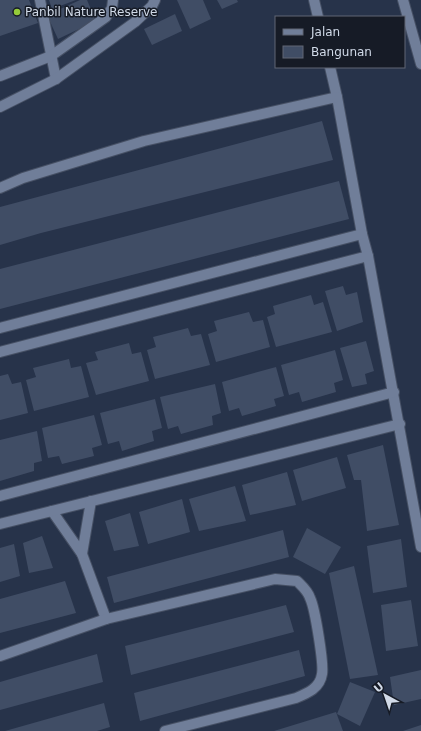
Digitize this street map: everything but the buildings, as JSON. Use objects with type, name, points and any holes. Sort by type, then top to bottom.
[{"type":"street","points":[[40,0],[56,79]]},
{"type":"street","points":[[0,76],[51,56],[106,17],[112,8],[114,0]]},
{"type":"street","points":[[0,107],[56,79],[136,22],[152,6],[155,0]]},
{"type":"street","points":[[314,0],[318,16]]},
{"type":"street","points":[[403,0],[421,64]]},
{"type":"street","points":[[330,68],[394,392],[421,546]]},
{"type":"street","points":[[0,188],[23,178],[144,141],[337,98]]},
{"type":"street","points":[[0,328],[362,234]]},
{"type":"street","points":[[0,352],[368,256]]},
{"type":"street","points":[[0,496],[394,392]]},
{"type":"street","points":[[0,524],[400,424]]},
{"type":"street","points":[[82,554],[91,501]]},
{"type":"street","points":[[52,511],[82,554],[106,619]]},
{"type":"street","points":[[0,656],[106,619],[275,580],[297,581],[311,599],[322,658],[322,674],[318,685],[310,693],[296,698],[165,731]]},
{"type":"place","name":"Panbil Nature Reserve","points":[[17,12]]}]
